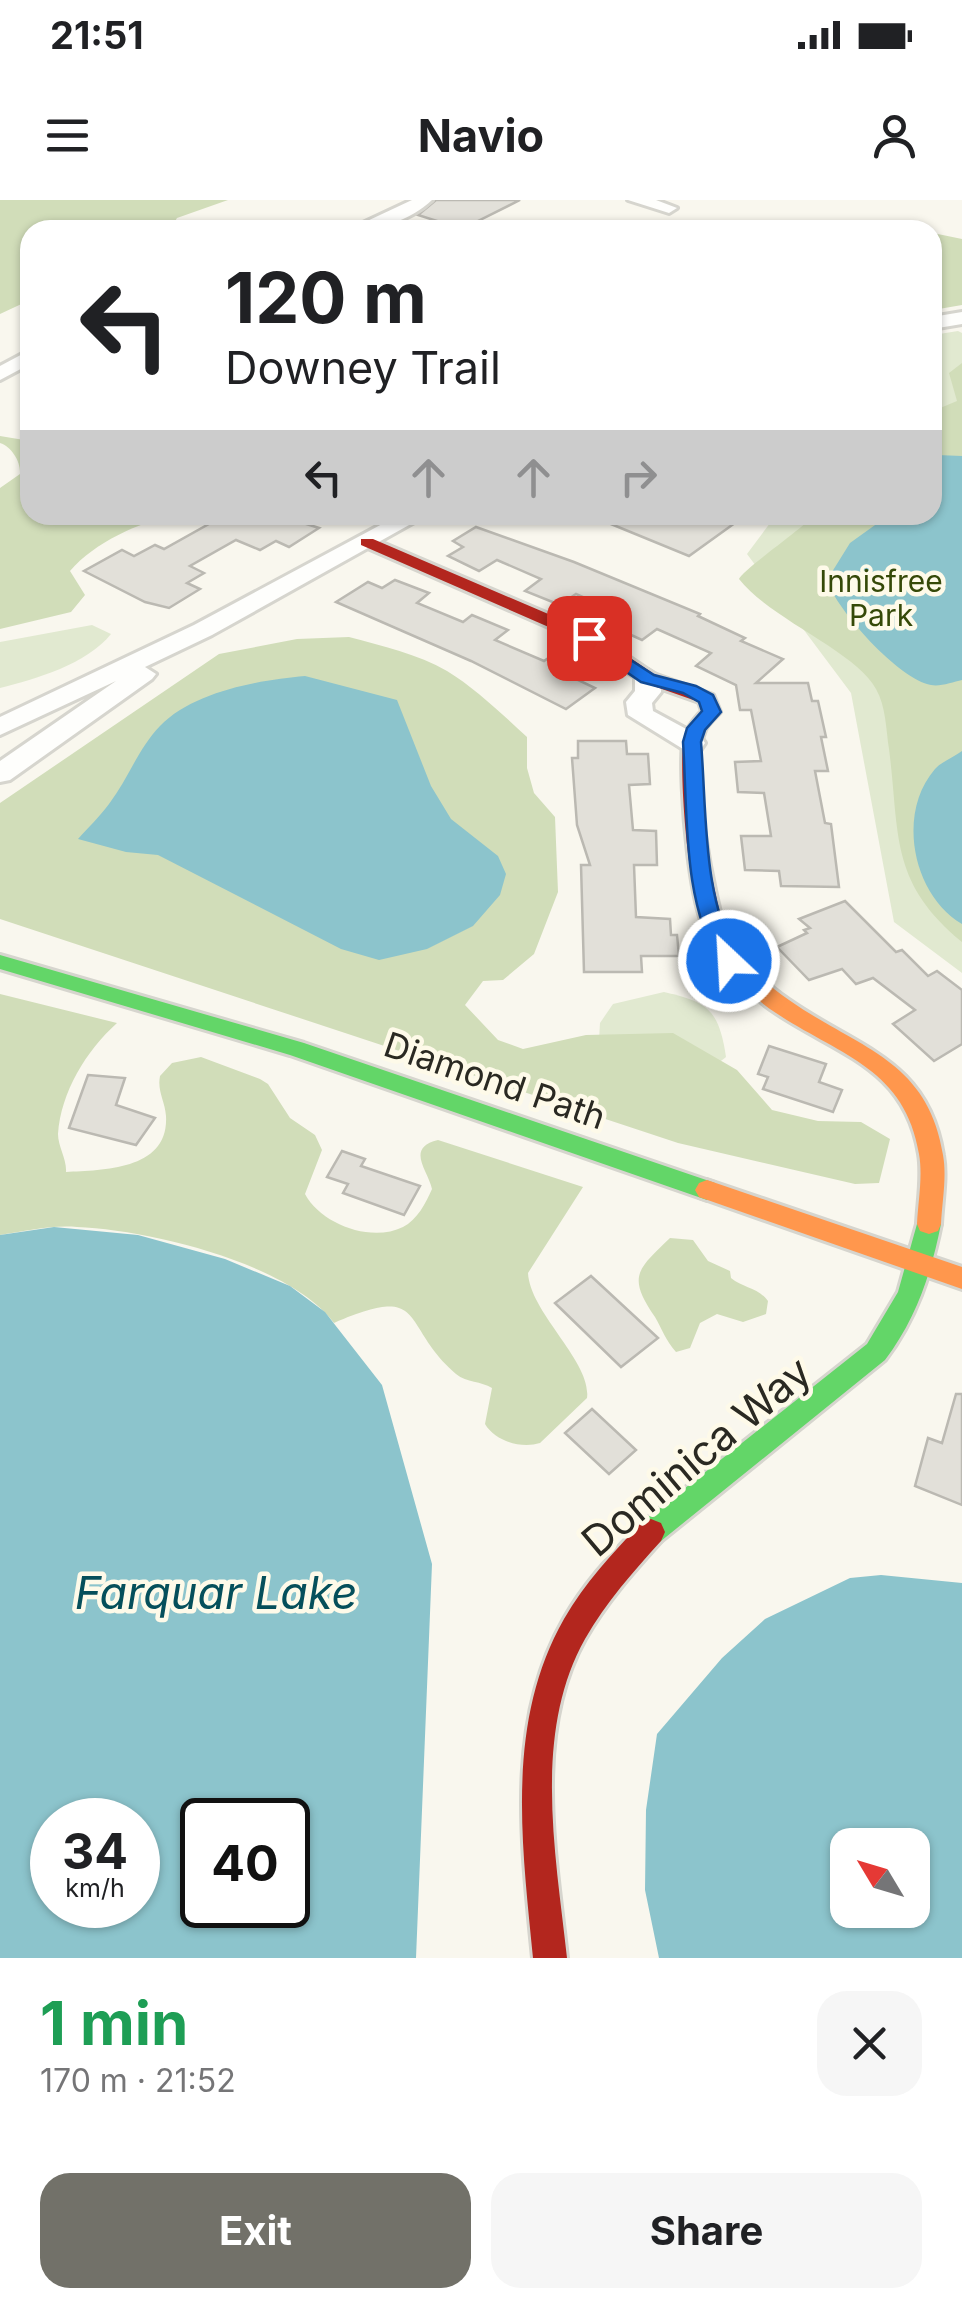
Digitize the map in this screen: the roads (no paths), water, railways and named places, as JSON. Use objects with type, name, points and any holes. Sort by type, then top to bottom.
[{"type":"street","points":[[384,220],[424,200]]},
{"type":"street","points":[[636,200],[669,208]]},
{"type":"street","points":[[0,727],[202,630],[398,525]]},
{"type":"street","points":[[367,542],[589,638],[648,678],[706,699],[712,712],[696,728],[692,742],[641,715],[639,702],[648,692],[648,678]]},
{"type":"street","points":[[0,774],[202,630]]},
{"type":"street","name":"Dominica Way","points":[[550,1958],[534,1780],[548,1690],[560,1651],[604,1576],[638,1542],[872,1357],[900,1318],[918,1264],[937,1163],[922,1110],[902,1078],[878,1056],[780,1002],[729,961],[715,938],[704,906],[692,742]]},
{"type":"street","name":"Diamond Path","points":[[0,962],[296,1048],[962,1278]]},
{"type":"water","points":[[942,455],[962,456],[962,680],[935,685],[918,680],[887,657],[856,625],[827,580],[850,543],[875,525],[942,525]]},
{"type":"water","points":[[305,676],[397,700],[431,786],[451,819],[498,856],[506,874],[500,895],[473,926],[427,949],[379,960],[341,949],[158,855],[126,852],[78,839],[109,804],[152,735],[174,714],[228,689]]},
{"type":"water","points":[[962,751],[962,924],[932,894],[915,852],[913,830],[923,787],[938,766]]},
{"type":"water","name":"Farquar Lake","points":[[54,1227],[138,1235],[225,1259],[290,1286],[325,1312],[382,1385],[432,1564],[416,1958],[0,1958],[0,1235]]},
{"type":"water","points":[[881,1575],[962,1583],[962,1958],[659,1958],[645,1890],[646,1810],[657,1734],[722,1658],[765,1619],[850,1578]]},
{"type":"park label","name":"Innisfree Park","points":[[881,598]]}]
